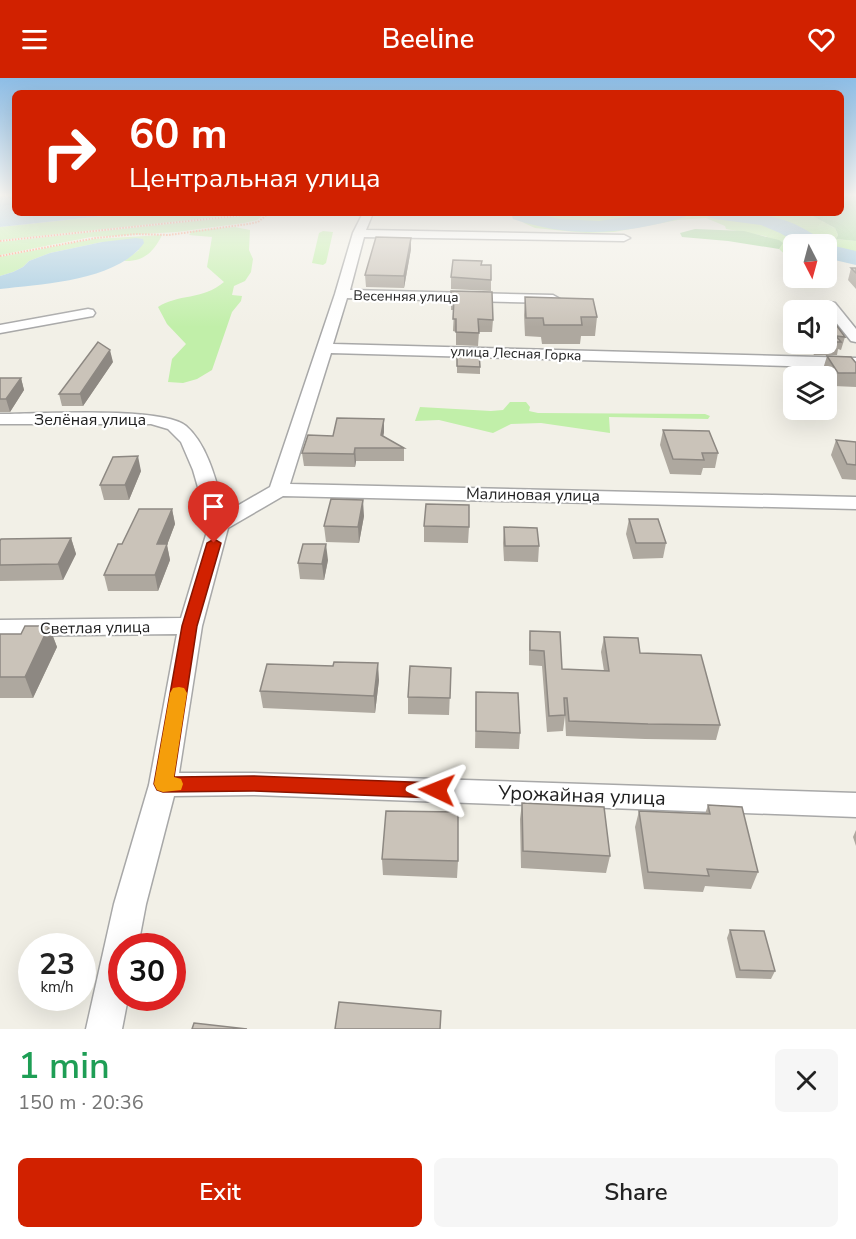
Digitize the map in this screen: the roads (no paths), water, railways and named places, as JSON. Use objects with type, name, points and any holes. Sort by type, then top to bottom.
[{"type":"street","points":[[279,490],[326,348],[358,238]]},
{"type":"street","name":"Весенняя улица","points":[[342,294],[566,300]]},
{"type":"street","points":[[0,330],[88,313]]},
{"type":"street","points":[[837,315],[856,338]]},
{"type":"street","name":"улица Лесная Горка","points":[[326,348],[856,363]]},
{"type":"street","name":"Зелёная улица","points":[[0,419],[151,419],[175,425],[187,436],[204,476],[219,525]]},
{"type":"street","name":"Малиновая улица","points":[[219,525],[279,490],[307,489],[856,503]]},
{"type":"street","points":[[104,1029],[130,904],[163,784],[190,626],[219,525]]},
{"type":"street","name":"Светлая улица","points":[[0,628],[190,626]]},
{"type":"street","name":"Урожайная улица","points":[[163,784],[253,784],[856,805]]},
{"type":"water","points":[[139,238],[143,239],[144,243],[132,256],[98,273],[57,282],[0,289],[0,276],[23,267],[29,261],[50,253],[102,242]]},
{"type":"waterway","points":[[837,254],[856,258]]}]
